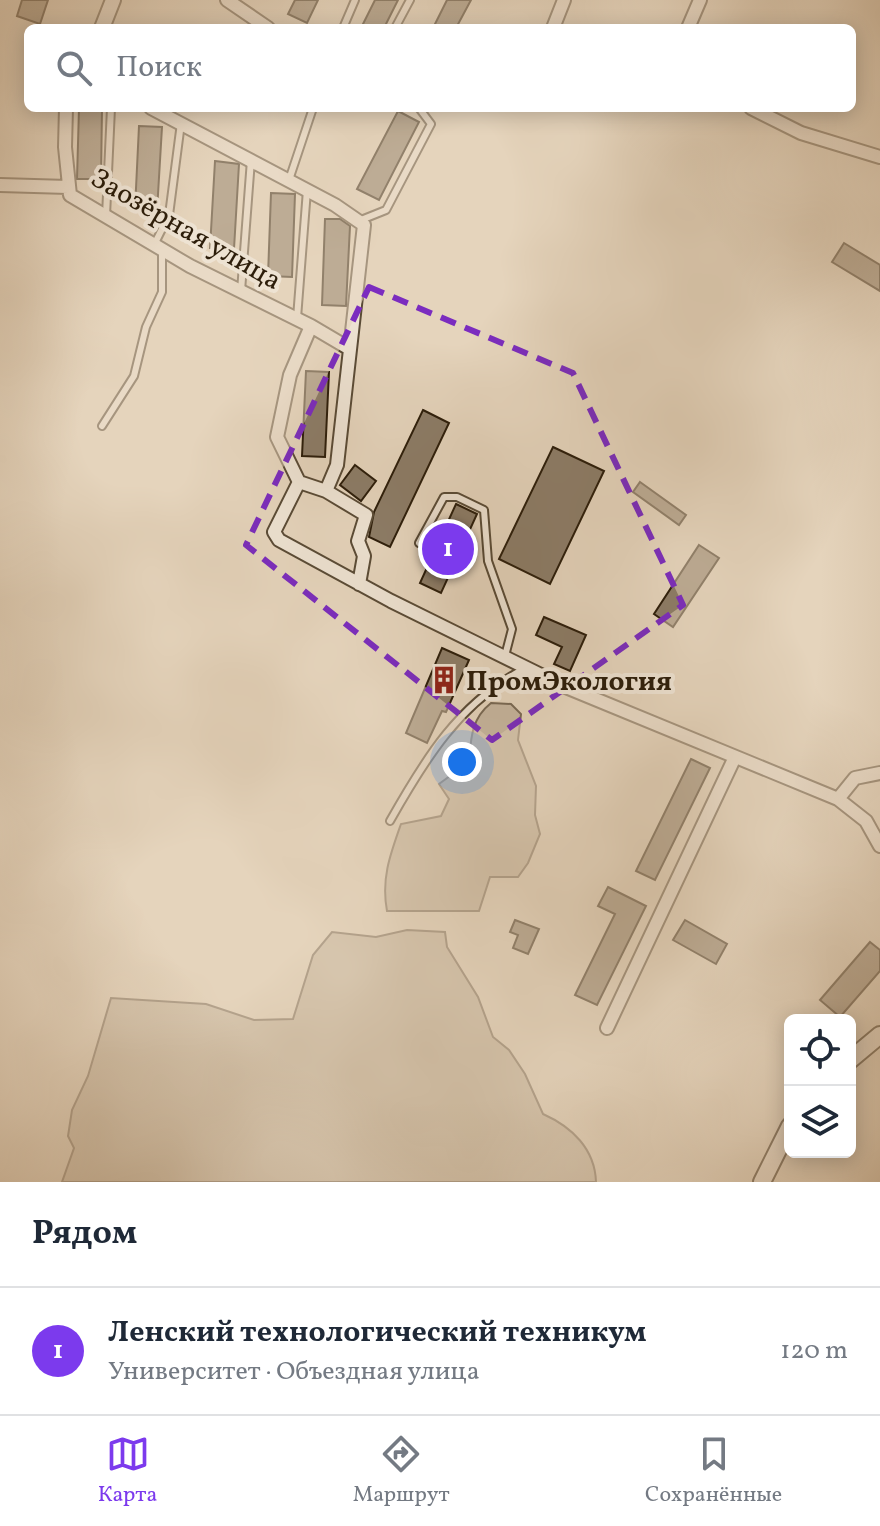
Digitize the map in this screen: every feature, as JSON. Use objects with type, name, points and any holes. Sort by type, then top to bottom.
[{"type":"main road","points":[[856,1055],[880,1035]]},
{"type":"main road","points":[[762,1182],[784,1138]]},
{"type":"street","points":[[104,24],[113,0]]},
{"type":"street","points":[[227,0],[262,24]]},
{"type":"street","points":[[555,24],[564,0]]},
{"type":"street","points":[[690,24],[700,0]]},
{"type":"street","name":"Заозёрная улица","points":[[66,112],[70,195],[158,247],[350,349]]},
{"type":"street","points":[[159,112],[289,180],[364,225],[337,465],[326,491]]},
{"type":"street","points":[[759,112],[801,133],[880,157]]},
{"type":"street","points":[[0,185],[68,187]]},
{"type":"street","points":[[311,326],[290,375],[277,437],[299,482],[326,491],[366,515],[358,541],[364,556],[359,584]]},
{"type":"street","points":[[299,482],[274,532],[279,540],[359,584],[527,668],[838,799],[866,821],[880,846]]},
{"type":"street","points":[[607,1028],[735,757]]},
{"type":"street","points":[[838,799],[855,778],[880,773]]},
{"type":"lane","points":[[345,24],[355,0]]},
{"type":"lane","points":[[397,24],[410,0]]},
{"type":"lane","points":[[106,217],[111,112]]},
{"type":"lane","points":[[289,180],[312,112]]},
{"type":"lane","points":[[358,221],[386,210],[431,124],[422,112]]},
{"type":"lane","points":[[102,426],[134,376],[146,327],[162,292],[158,247],[169,215],[181,123]]},
{"type":"lane","points":[[241,291],[251,160]]},
{"type":"lane","points":[[297,319],[307,190]]},
{"type":"lane","points":[[419,543],[444,497],[457,497],[484,510],[488,561],[512,629],[505,656]]},
{"type":"lane","points":[[390,821],[427,755],[451,726],[490,690],[527,668]]},
{"type":"highlighted area","points":[[369,287],[573,373],[683,605],[492,740],[246,545]]},
{"type":"shaded area","points":[[491,703],[511,704],[521,714],[518,740],[536,786],[535,815],[540,834],[528,863],[518,877],[490,877],[479,911],[387,911],[386,878],[401,824],[441,816],[449,799],[439,784],[469,762],[476,722]]},
{"type":"shaded area","points":[[407,930],[445,932],[447,947],[478,997],[493,1037],[509,1050],[525,1074],[543,1114],[563,1125],[580,1140],[591,1159],[596,1182],[62,1182],[74,1148],[68,1136],[72,1110],[88,1076],[111,998],[206,1004],[254,1020],[293,1019],[313,955],[332,932],[376,937]]},
{"type":"building","points":[[22,0],[48,0],[40,24],[17,16]]},
{"type":"building","points":[[295,0],[318,0],[307,23],[288,14]]},
{"type":"building","points":[[375,0],[398,0],[386,24],[363,24]]},
{"type":"building","points":[[447,0],[471,0],[458,24],[435,24]]},
{"type":"building","points":[[79,112],[102,112],[101,179],[77,179]]},
{"type":"building","points":[[397,112],[419,122],[379,200],[357,189]]},
{"type":"building","points":[[139,126],[162,127],[157,211],[135,209]]},
{"type":"building","points":[[215,161],[239,164],[234,249],[210,248]]},
{"type":"building","points":[[271,193],[295,194],[292,277],[268,276]]},
{"type":"building","points":[[325,219],[340,219],[350,226],[346,306],[322,305]]},
{"type":"building","points":[[844,243],[880,265],[880,291],[832,262]]},
{"type":"building","points":[[306,371],[329,372],[325,457],[302,456]]},
{"type":"building","points":[[423,410],[449,423],[390,547],[369,537],[374,512]]},
{"type":"building","points":[[553,447],[604,471],[550,584],[499,559]]},
{"type":"building","points":[[355,465],[376,481],[361,501],[340,485]]},
{"type":"building","points":[[640,482],[686,515],[679,525],[633,492]]},
{"type":"building","points":[[456,504],[477,514],[441,593],[420,583]]},
{"type":"building","points":[[699,545],[719,558],[673,627],[654,614]]},
{"type":"building","points":[[544,617],[586,635],[570,671],[554,664],[562,647],[536,635]]},
{"type":"building","name":"ПромЭкология","points":[[442,648],[469,660],[446,712],[442,711],[427,743],[406,733]]},
{"type":"building","points":[[691,759],[710,768],[655,880],[636,871]]},
{"type":"building","points":[[608,887],[646,906],[597,1005],[575,995],[615,914],[598,906]]},
{"type":"building","points":[[515,920],[539,929],[528,954],[513,948],[518,935],[510,932]]},
{"type":"building","points":[[685,920],[727,944],[716,964],[673,940]]},
{"type":"building","points":[[870,942],[880,950],[880,971],[843,1014],[836,1014],[820,1000]]},
{"type":"place","name":"Ленский технологический техникум","points":[[448,549]]},
{"type":"place","name":"ПромЭкология","points":[[444,680]]}]
